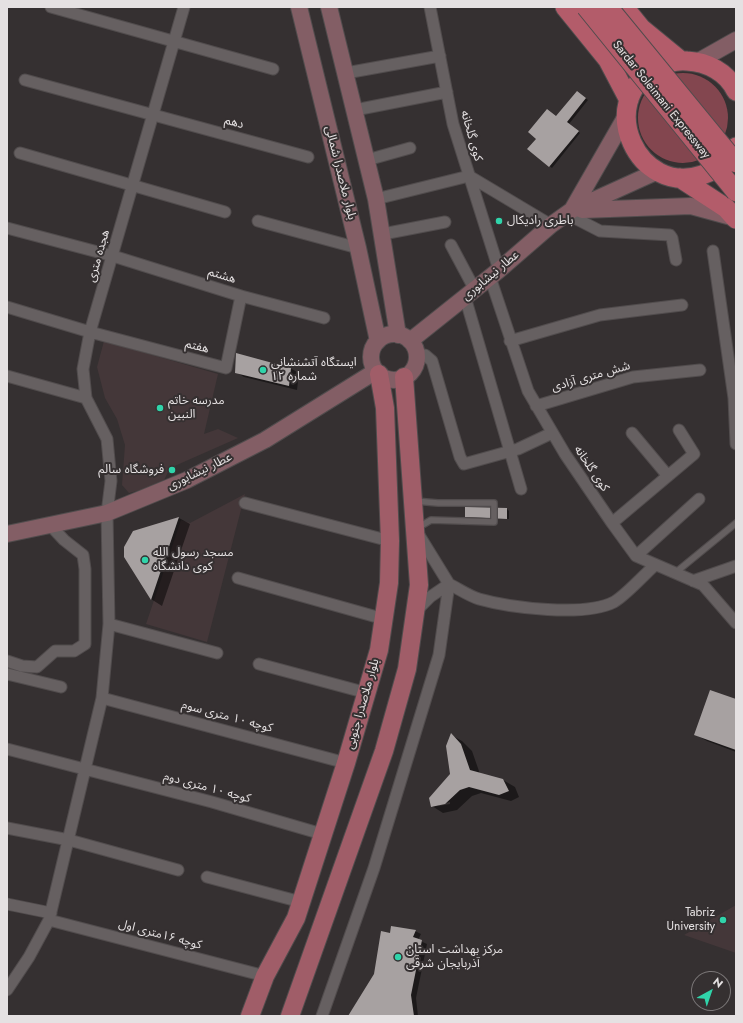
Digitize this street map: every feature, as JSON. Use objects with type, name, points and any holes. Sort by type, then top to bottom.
[{"type":"highway","points":[[565,7],[608,60],[627,108]]},
{"type":"highway","name":"Sardar Soleimani Expressway","points":[[586,7],[733,209]]},
{"type":"highway","name":"Sardar Soleimani Expressway","points":[[608,7],[736,163]]},
{"type":"highway","points":[[624,7],[641,28],[688,61]]},
{"type":"highway","points":[[608,60],[617,60],[630,53],[639,41],[641,28]]},
{"type":"highway","points":[[733,209],[680,178],[658,171],[644,162],[633,148],[627,133],[627,108],[636,85],[648,72],[663,64],[688,61],[712,67],[725,76],[736,89]]},
{"type":"highway","points":[[680,178],[696,177],[711,172],[724,163],[736,147]]},
{"type":"highway","points":[[733,209],[728,198],[736,188]]},
{"type":"main road","name":"بلوار ملاصدرا شمالی","points":[[300,7],[358,248],[378,341]]},
{"type":"main road","points":[[329,7],[367,160],[414,368],[404,377],[390,380],[377,373],[372,363],[371,355],[374,346],[378,341],[388,335],[408,343]]},
{"type":"main road","points":[[688,61],[736,40]]},
{"type":"main road","name":"عطار نیشابوری","points":[[569,212],[627,108]]},
{"type":"main road","name":"عطار نیشابوری","points":[[408,343],[551,225],[569,212],[658,171]]},
{"type":"main road","points":[[569,212],[691,206],[733,209]]},
{"type":"main road","name":"عطار نیشابوری","points":[[7,534],[107,513],[187,480],[265,440],[377,373]]},
{"type":"main road","name":"بلوار ملاصدرا جنوبی","points":[[250,1016],[265,976],[296,918],[302,902],[322,834],[346,763],[379,650],[389,583],[390,541],[385,408],[377,373]]},
{"type":"main road","points":[[290,1016],[395,718],[408,669],[417,610],[419,585],[404,377]]},
{"type":"street","points":[[52,7],[273,69]]},
{"type":"street","name":"هجده متری","points":[[7,990],[10,979],[29,957],[50,916],[102,698],[110,624],[107,513],[111,481],[107,439],[86,398],[83,369],[90,332],[184,7]]},
{"type":"street","name":"کوی گلخانه","points":[[430,7],[453,124],[470,176],[510,341],[528,391],[565,454],[636,556],[703,585],[734,619]]},
{"type":"street","points":[[346,73],[440,56]]},
{"type":"street","name":"دهم","points":[[25,80],[308,157]]},
{"type":"street","points":[[355,110],[447,92]]},
{"type":"street","points":[[367,160],[410,148]]},
{"type":"street","points":[[20,153],[225,212]]},
{"type":"street","points":[[376,199],[470,176],[551,225]]},
{"type":"street","points":[[569,212],[600,231],[670,235],[672,238],[676,260]]},
{"type":"street","points":[[258,221],[358,248]]},
{"type":"street","points":[[383,234],[446,222]]},
{"type":"street","name":"هشتم","points":[[7,228],[113,256],[241,296],[324,318]]},
{"type":"street","points":[[451,245],[470,293],[521,489]]},
{"type":"street","points":[[713,251],[734,398],[736,444]]},
{"type":"street","name":"هفتم","points":[[90,332],[226,368],[241,296]]},
{"type":"street","points":[[510,341],[600,315],[682,305]]},
{"type":"street","points":[[7,306],[90,332]]},
{"type":"street","points":[[408,343],[432,361],[460,458],[464,464],[510,451],[552,433]]},
{"type":"street","name":"شش متری آزادی","points":[[536,406],[633,377],[700,370]]},
{"type":"street","points":[[7,376],[86,398]]},
{"type":"street","points":[[612,523],[694,454],[679,430]]},
{"type":"street","points":[[632,433],[668,476]]},
{"type":"street","points":[[636,556],[699,499]]},
{"type":"street","points":[[245,503],[390,541]]},
{"type":"street","points":[[7,661],[22,666],[37,667],[55,652],[74,651],[85,644],[85,569],[82,555],[64,540],[50,525]]},
{"type":"street","points":[[415,529],[449,584],[478,598],[524,607],[576,610],[598,607],[615,602],[655,565]]},
{"type":"street","points":[[693,581],[736,566]]},
{"type":"street","points":[[238,578],[384,620]]},
{"type":"street","points":[[417,610],[430,597],[449,584]]},
{"type":"street","points":[[322,1016],[374,868],[439,655],[449,584]]},
{"type":"street","points":[[110,624],[217,653]]},
{"type":"street","points":[[259,664],[367,693]]},
{"type":"street","points":[[7,674],[61,687]]},
{"type":"street","name":"کوچه ۱۰ متری سوم","points":[[102,698],[346,763]]},
{"type":"street","name":"کوچه ۱۰ متری دوم","points":[[7,749],[86,768],[322,834]]},
{"type":"street","points":[[7,828],[69,840],[178,870]]},
{"type":"street","points":[[207,877],[302,902]]},
{"type":"street","name":"کوچه ۱۶متری اول","points":[[7,904],[265,976]]},
{"type":"lane","points":[[413,501],[438,503],[494,502],[494,522],[431,520],[415,529]]},
{"type":"lane","points":[[675,573],[736,523]]},
{"type":"shaded area","points":[[674,73],[692,73],[708,80],[721,93],[728,109],[728,127],[721,143],[708,156],[692,163],[674,163],[658,156],[645,143],[638,127],[638,109],[645,93],[658,80]]},
{"type":"shaded area","name":"مدرسه خاتم النبین","points":[[104,341],[218,374],[204,434],[218,429],[238,438],[170,468],[164,480],[141,490],[129,493],[122,485],[125,445],[117,419],[105,398],[97,367]]},
{"type":"shaded area","points":[[245,494],[207,642],[146,624],[181,520],[190,523]]},
{"type":"shaded area","name":"Tabriz University","points":[[736,905],[736,953],[684,935]]},
{"type":"building","points":[[577,91],[586,98],[567,122],[579,131],[549,167],[527,149],[536,139],[528,132],[547,109],[556,116]]},
{"type":"building","name":"ایستگاه آتشنشانی شماره ۱۲","points":[[236,353],[291,368],[289,386],[235,373]]},
{"type":"building","points":[[465,507],[507,508],[507,519],[465,517]]},
{"type":"building","name":"مسجد رسول الله کوی دانشگاه","points":[[179,517],[151,600],[124,557],[124,547],[133,531]]},
{"type":"building","points":[[710,690],[736,699],[736,750],[694,735]]},
{"type":"building","points":[[451,733],[461,744],[470,770],[503,779],[509,791],[499,795],[469,787],[460,790],[445,804],[431,807],[429,798],[450,774],[446,746]]},
{"type":"building","name":"مرکز بهداشت استان آذربایجان شرقی","points":[[391,926],[416,930],[413,937],[422,940],[411,995],[414,1016],[348,1016],[374,974],[381,931],[390,933]]},
{"type":"place","name":"باطری رادیکال","points":[[499,221]]},
{"type":"place","name":"ایستگاه آتشنشانی شماره ۱۲","points":[[263,370]]},
{"type":"place","name":"مدرسه خاتم النبین","points":[[160,408]]},
{"type":"place","name":"فروشگاه سالم","points":[[172,470]]},
{"type":"place","name":"مسجد رسول الله کوی دانشگاه","points":[[145,560]]},
{"type":"place","name":"Tabriz University","points":[[723,920]]},
{"type":"place","name":"مرکز بهداشت استان آذربایجان شرقی","points":[[398,957]]}]
